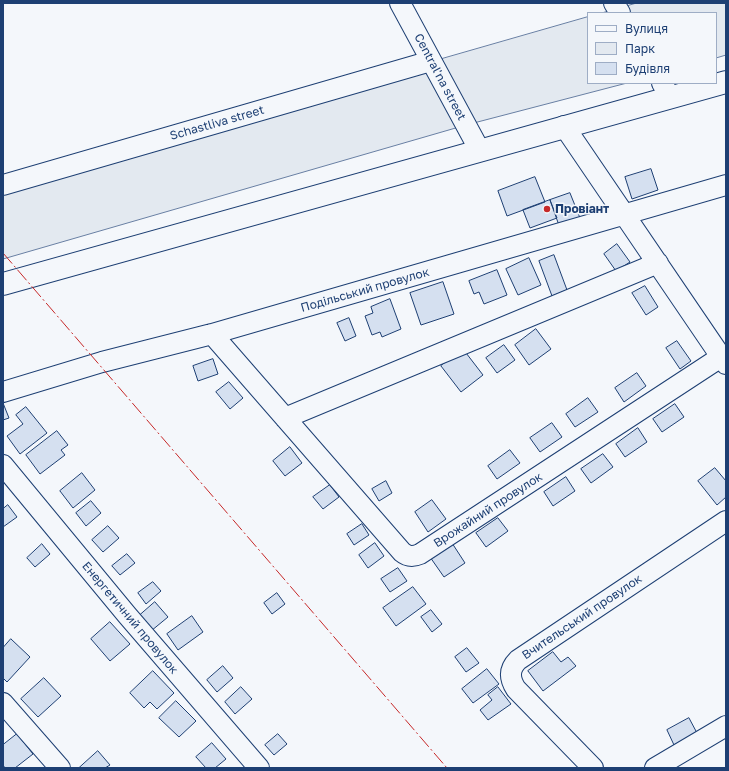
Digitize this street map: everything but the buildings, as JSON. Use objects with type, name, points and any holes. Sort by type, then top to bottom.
[{"type":"highway","points":[[3,284],[480,151],[564,126],[666,90],[711,84]]},
{"type":"street","name":"Central'na street","points":[[400,3],[430,62],[480,151]]},
{"type":"street","points":[[614,3],[619,12]]},
{"type":"street","name":"Schastliva street","points":[[3,185],[430,62]]},
{"type":"street","points":[[564,126],[724,361]]},
{"type":"street","name":"Подільський провулок","points":[[3,392],[102,362],[212,334],[726,185]]},
{"type":"street","points":[[286,418],[658,263]]},
{"type":"street","name":"Врожайний провулок","points":[[212,334],[402,552],[406,555],[416,556],[724,361]]},
{"type":"street","name":"Енергетичний провулок","points":[[3,465],[137,627],[259,768]]},
{"type":"street","name":"Вчительський провулок","points":[[593,768],[516,689],[512,683],[510,675],[514,664],[726,521]]},
{"type":"street","points":[[3,704],[60,768]]},
{"type":"street","points":[[655,768],[726,726]]},
{"type":"green space","points":[[637,3],[726,3],[726,55],[717,58],[717,12],[606,12]]},
{"type":"green space","points":[[587,17],[587,84],[623,84],[466,125],[3,259],[3,185]]},
{"type":"power","points":[[3,253],[447,768]]},
{"type":"place","name":"Провіант","points":[[547,209]]}]
